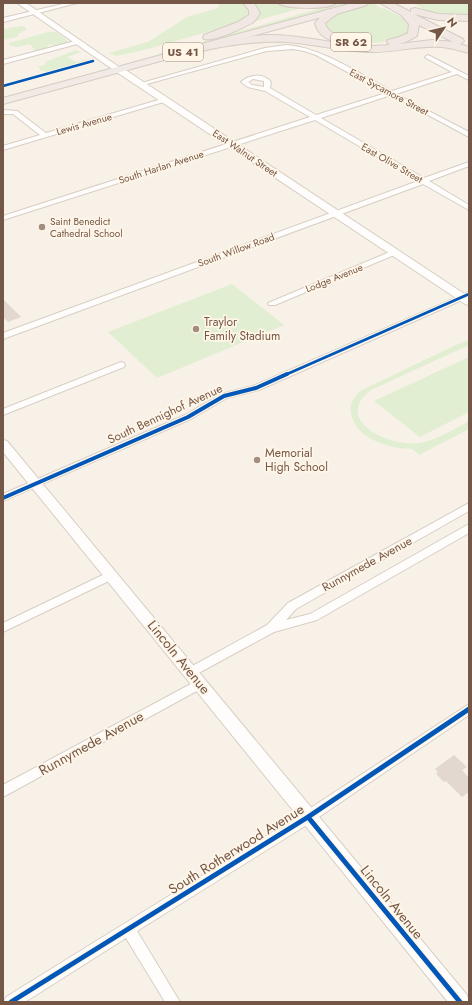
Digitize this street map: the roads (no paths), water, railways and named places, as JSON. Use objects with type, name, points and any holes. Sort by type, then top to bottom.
[{"type":"highway","points":[[206,37],[239,26],[252,19],[255,15],[255,11],[248,3]]},
{"type":"highway","points":[[283,3],[312,5],[332,3]]},
{"type":"highway","name":"US 41","points":[[3,101],[206,37],[332,3]]},
{"type":"highway","name":"US 41","points":[[3,92],[114,66],[166,56],[363,3]]},
{"type":"highway","name":"SR 62","points":[[363,3],[335,12],[325,17],[320,23],[322,29],[330,36],[354,43],[379,44],[396,42],[413,34],[414,24],[410,12]]},
{"type":"highway","points":[[385,3],[410,12],[469,38]]},
{"type":"highway","points":[[400,3],[410,12],[469,46]]},
{"type":"highway","points":[[410,12],[438,17],[469,18]]},
{"type":"highway","points":[[166,56],[233,42],[264,39],[293,40],[361,49],[388,48],[418,43],[435,43],[450,44],[469,50]]},
{"type":"main road","name":"East Walnut Street","points":[[21,3],[114,66]]},
{"type":"street","points":[[3,20],[74,3]]},
{"type":"street","points":[[3,62],[79,42]]},
{"type":"street","name":"East Sycamore Street","points":[[141,84],[267,49],[283,47],[309,50],[469,135]]},
{"type":"street","points":[[428,57],[469,78]]},
{"type":"street","name":"East Walnut Street","points":[[114,66],[395,253],[466,297]]},
{"type":"street","name":"South Harlan Avenue","points":[[3,218],[457,72]]},
{"type":"street","name":"East Olive Street","points":[[267,88],[315,118],[469,208]]},
{"type":"street","name":"Lewis Avenue","points":[[3,148],[165,100]]},
{"type":"street","points":[[3,112],[15,112],[45,136]]},
{"type":"street","name":"South Willow Road","points":[[3,336],[469,164]]},
{"type":"street","name":"Lodge Avenue","points":[[272,303],[395,253]]},
{"type":"street","name":"South Bennighof Avenue","points":[[3,498],[188,417],[224,396],[256,388],[466,297]]},
{"type":"street","points":[[3,412],[121,365]]},
{"type":"street","name":"Lincoln Avenue","points":[[3,444],[460,1002]]},
{"type":"street","name":"Runnymede Avenue","points":[[271,628],[292,606],[469,507]]},
{"type":"street","name":"Runnymede Avenue","points":[[191,672],[271,628],[313,617],[469,528]]},
{"type":"street","points":[[3,628],[111,575]]},
{"type":"street","name":"Runnymede Avenue","points":[[3,791],[200,684]]},
{"type":"street","name":"South Rotherwood Avenue","points":[[11,1002],[308,816],[469,710]]},
{"type":"street","points":[[128,929],[173,1002]]},
{"type":"place","name":"Saint Benedict Cathedral School","points":[[42,227]]},
{"type":"place","name":"Traylor Family Stadium","points":[[196,329]]},
{"type":"place","name":"Memorial High School","points":[[257,460]]}]
